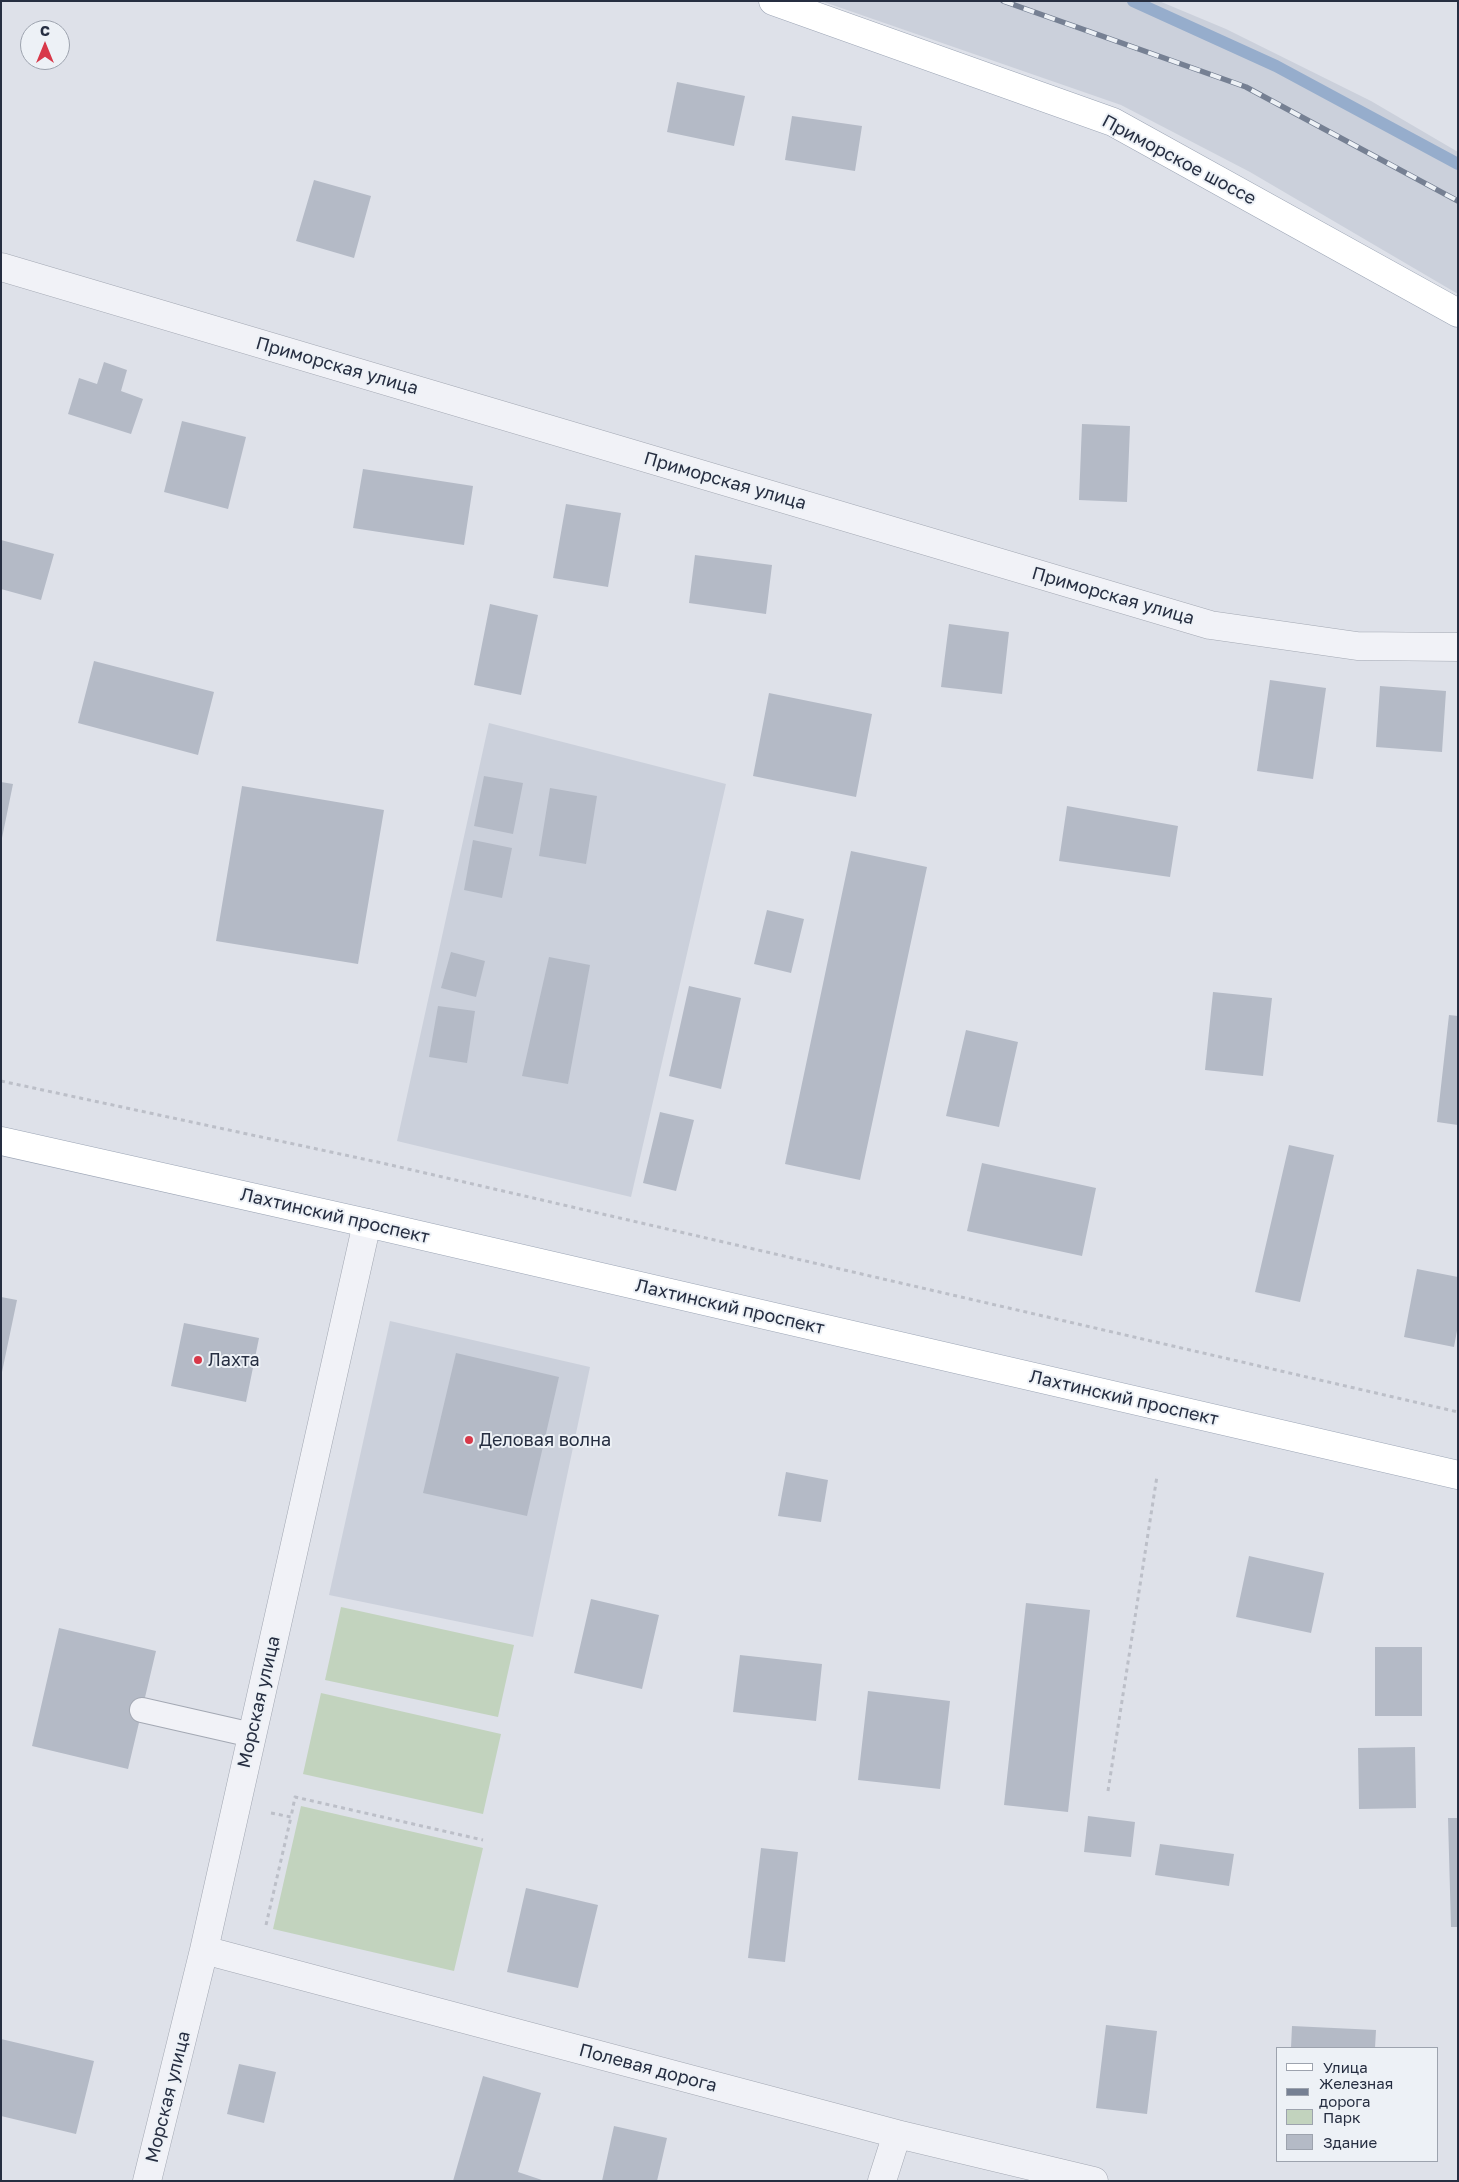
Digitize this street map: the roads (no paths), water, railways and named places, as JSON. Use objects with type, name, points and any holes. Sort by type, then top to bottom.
[{"type":"main road","name":"Приморское шоссе","points":[[773,1],[1113,122],[1458,313]]},
{"type":"main road","name":"Лахтинский проспект","points":[[1,1141],[367,1223],[1458,1475]]},
{"type":"street","name":"Приморская улица","points":[[1,267],[1210,625],[1357,646],[1458,647]]},
{"type":"street","name":"Морская улица","points":[[147,2181],[204,1950],[367,1223]]},
{"type":"street","name":"Полевая дорога","points":[[204,1950],[897,2134],[1094,2181]]},
{"type":"street","points":[[882,2181],[897,2134]]},
{"type":"lane","points":[[142,1710],[252,1735]]},
{"type":"waterway","points":[[1133,1],[1276,66],[1458,164]]},
{"type":"railway","points":[[1003,1],[1246,87],[1458,201]]},
{"type":"place","name":"Лахта","points":[[198,1360]]},
{"type":"place","name":"Деловая волна","points":[[469,1440]]}]
